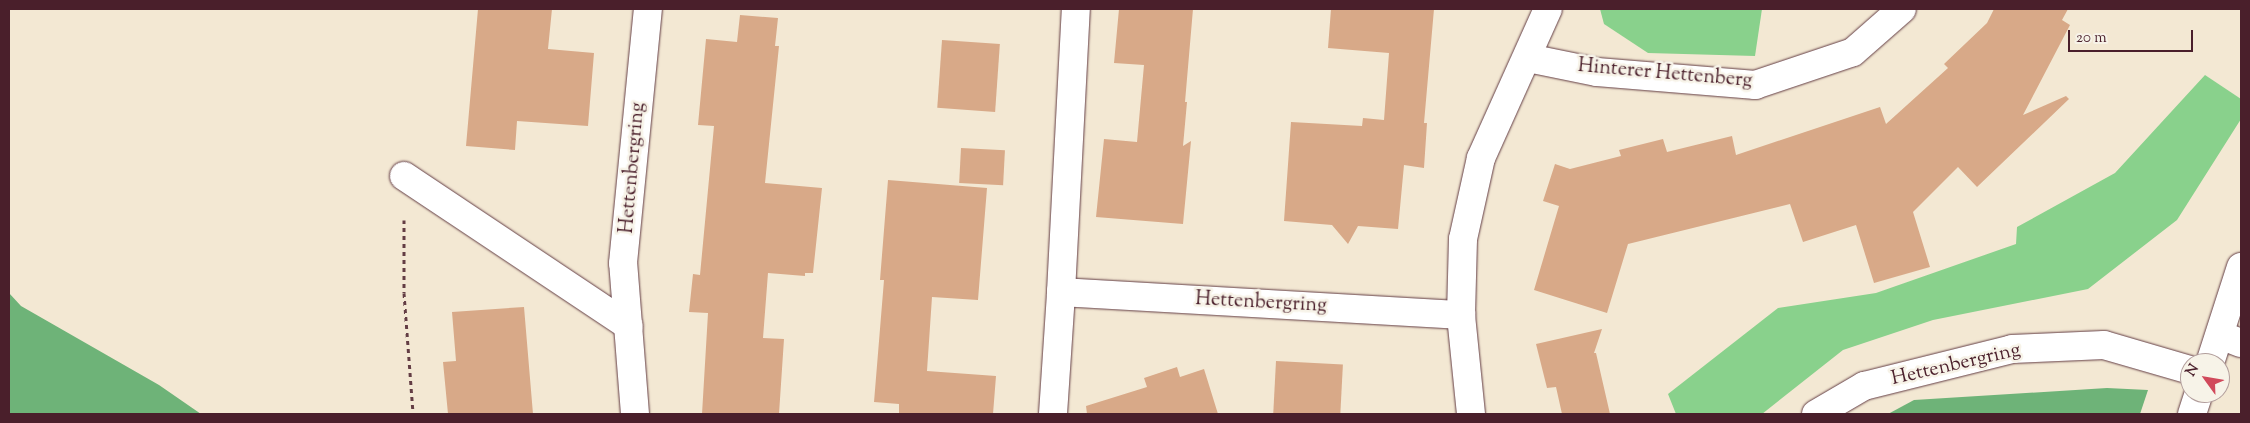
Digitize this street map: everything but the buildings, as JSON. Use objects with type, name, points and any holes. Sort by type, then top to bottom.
[{"type":"street","name":"Hettenbergring","points":[[636,414],[623,263],[648,9]]},
{"type":"street","points":[[1053,414],[1076,9]]},
{"type":"street","points":[[1470,414],[1461,315],[1463,238],[1481,158],[1528,58],[1548,9]]},
{"type":"street","name":"Hinterer Hettenberg","points":[[1528,58],[1597,72],[1755,85],[1853,52],[1902,9]]},
{"type":"street","points":[[404,176],[629,326]]},
{"type":"street","points":[[2218,353],[2230,339],[2241,267]]},
{"type":"street","name":"Hettenbergring","points":[[1061,292],[1461,315]]},
{"type":"street","name":"Hettenbergring","points":[[1816,414],[1864,386],[2012,349],[2104,345],[2180,367]]},
{"type":"path","points":[[404,176],[404,293],[413,414]]},
{"type":"green space","points":[[1600,9],[1762,9],[1755,56],[1648,53],[1604,24]]},
{"type":"green space","points":[[2205,75],[2241,99],[2241,119],[2177,220],[2088,289],[1933,320],[1843,350],[1762,414],[1676,414],[1668,394],[1778,308],[1876,293],[2016,244],[2017,227],[2115,173]]},
{"type":"green space","points":[[9,293],[21,306],[159,385],[201,414],[9,414]]},
{"type":"green space","points":[[2107,388],[2148,390],[2140,414],[1888,414],[1914,400]]}]
